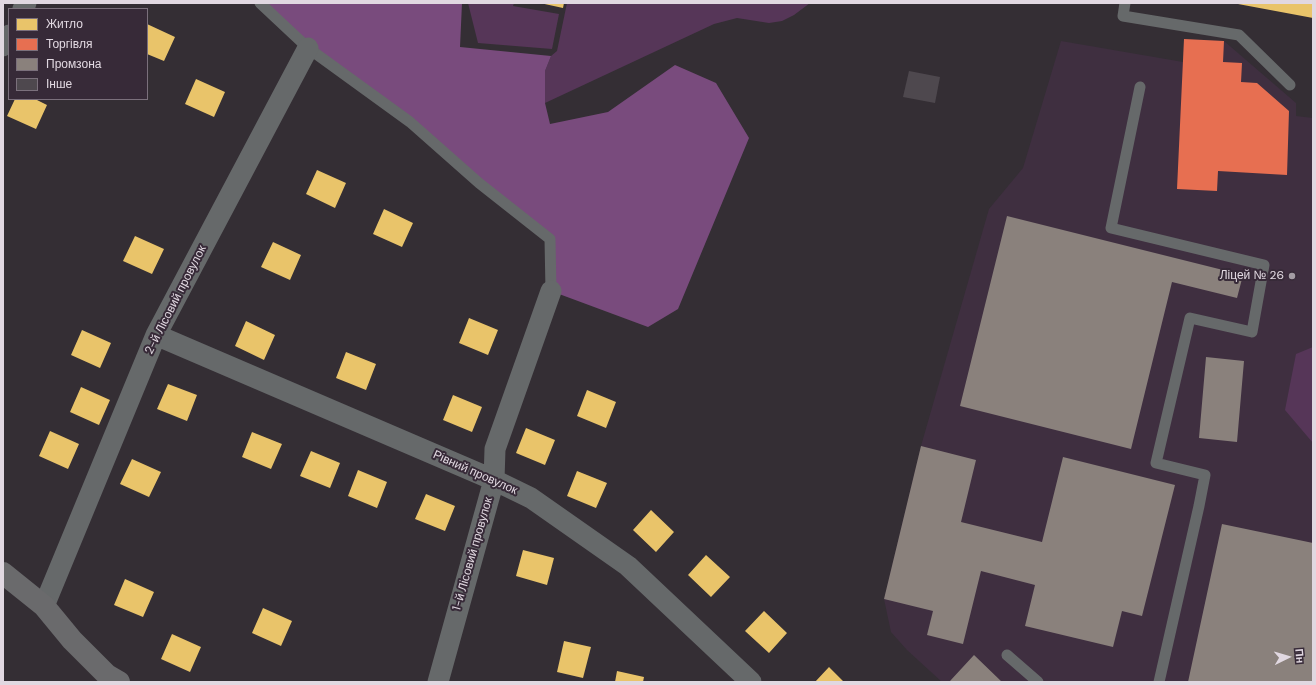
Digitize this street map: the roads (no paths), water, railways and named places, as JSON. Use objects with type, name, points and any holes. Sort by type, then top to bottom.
[{"type":"main road","points":[[3,573],[44,606],[72,640],[107,675],[119,682]]},
{"type":"street","points":[[3,46],[8,37]]},
{"type":"street","name":"2-й Лісовий провулок","points":[[44,606],[156,335],[308,48]]},
{"type":"street","name":"1-й Лісовий провулок","points":[[438,682],[494,480],[495,449],[551,290]]},
{"type":"street","name":"Рівний провулок","points":[[156,335],[494,480],[531,498],[628,566],[751,682]]},
{"type":"lane","points":[[260,3],[308,48],[410,122],[479,183],[550,239],[551,290]]},
{"type":"lane","points":[[1125,3],[1123,16],[1239,35],[1290,85]]},
{"type":"lane","points":[[1140,87],[1111,228],[1264,265],[1252,332],[1190,318],[1156,463],[1205,475],[1159,682]]},
{"type":"lane","points":[[1007,654],[1038,682]]},
{"type":"place","name":"Ліцей № 26","points":[[1292,276]]}]
